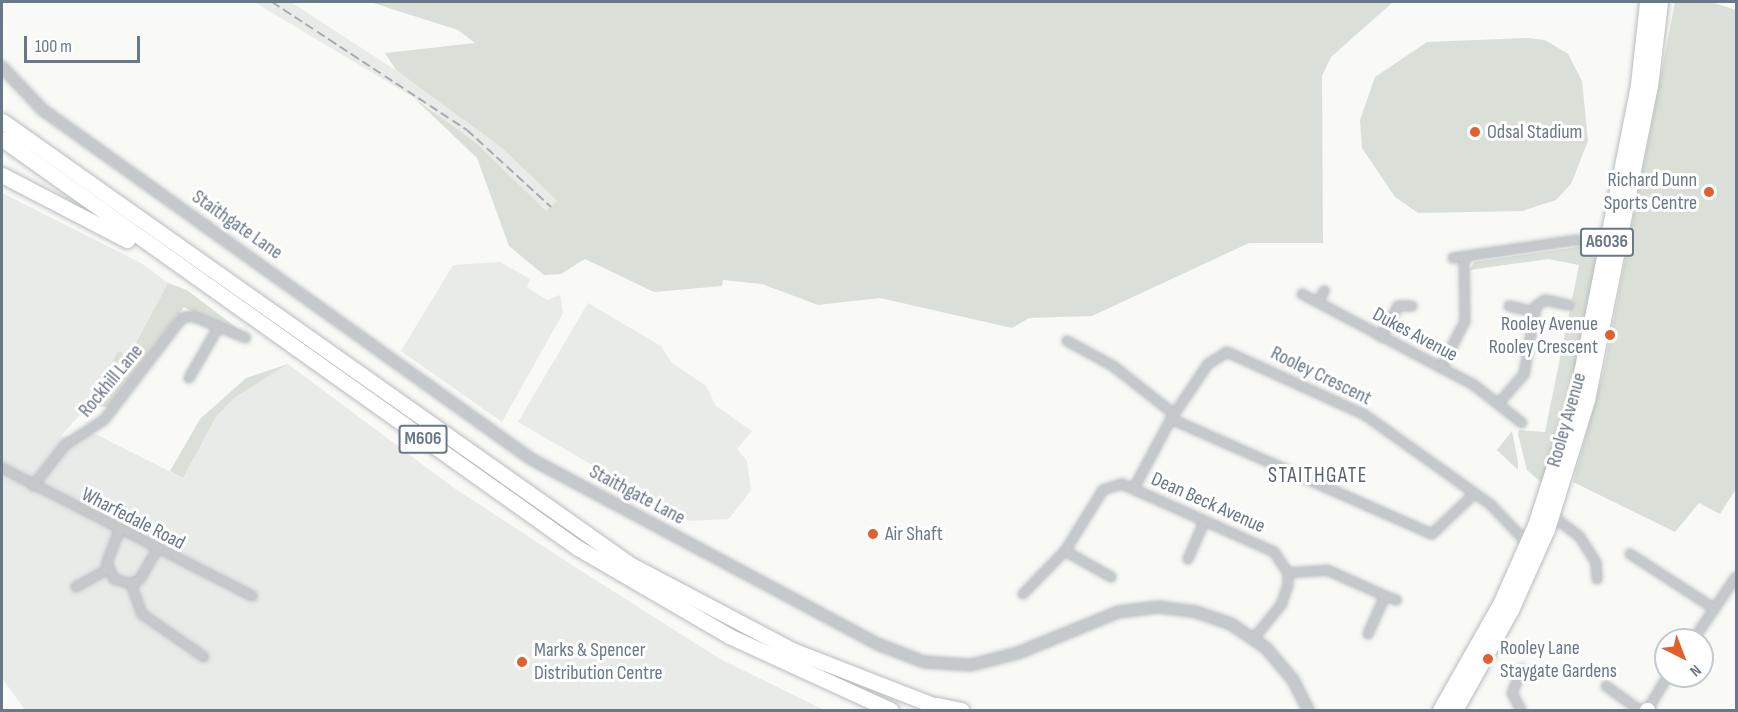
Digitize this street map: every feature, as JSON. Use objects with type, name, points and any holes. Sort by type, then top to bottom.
[{"type":"highway","name":"Rooley Avenue","points":[[1440,711],[1527,543],[1576,398],[1638,84],[1647,2]]},
{"type":"highway","name":"Rooley Avenue","points":[[1455,711],[1511,610],[1551,515],[1603,330],[1650,86],[1660,2]]},
{"type":"highway","name":"M606","points":[[2,121],[632,565],[792,650],[946,711]]},
{"type":"highway","name":"M606","points":[[2,139],[621,575],[729,636],[891,711]]},
{"type":"highway","name":"M606","points":[[2,175],[59,200],[195,277]]},
{"type":"highway","name":"M606","points":[[868,701],[898,711]]},
{"type":"highway","name":"M606","points":[[931,704],[961,711]]},
{"type":"street","name":"Staithgate Lane","points":[[2,67],[43,110],[531,459],[891,651],[939,665],[986,663],[1119,612],[1158,607],[1196,612],[1254,638],[1285,669],[1308,711]]},
{"type":"street","points":[[1453,258],[1576,240],[1606,248]]},
{"type":"street","points":[[1441,368],[1465,321],[1464,257]]},
{"type":"street","points":[[1318,302],[1324,291]]},
{"type":"street","name":"Dukes Avenue","points":[[1302,294],[1441,368],[1498,404],[1522,423]]},
{"type":"street","points":[[1498,404],[1524,374],[1535,312],[1545,300],[1568,306]]},
{"type":"street","points":[[1382,337],[1398,306],[1412,306]]},
{"type":"street","points":[[1509,306],[1535,312]]},
{"type":"street","name":"Rockhill Lane","points":[[33,486],[65,445],[104,420],[182,318],[192,316],[246,338]]},
{"type":"street","points":[[189,378],[218,328]]},
{"type":"street","points":[[1067,340],[1113,366],[1172,417],[1432,534],[1475,493]]},
{"type":"street","name":"Rooley Crescent","points":[[1134,488],[1172,417],[1212,359],[1235,353],[1365,415],[1475,493],[1527,543]]},
{"type":"street","name":"Wharfedale Road","points":[[2,468],[119,531],[252,596]]},
{"type":"street","points":[[1023,594],[1065,551],[1103,490],[1113,484],[1134,488]]},
{"type":"street","name":"Dean Beck Avenue","points":[[1134,488],[1204,522],[1265,545],[1288,573]]},
{"type":"street","points":[[1551,515],[1580,537],[1596,563],[1597,579]]},
{"type":"street","points":[[1188,559],[1204,522]]},
{"type":"street","points":[[76,587],[107,570],[119,531]]},
{"type":"street","points":[[131,584],[146,572],[157,550]]},
{"type":"street","points":[[1065,551],[1111,577]]},
{"type":"street","points":[[1629,554],[1715,609]]},
{"type":"street","points":[[107,570],[131,584],[142,614],[204,657]]},
{"type":"street","points":[[1254,638],[1281,605],[1288,573],[1328,570],[1396,600]]},
{"type":"street","points":[[1702,628],[1737,577]]},
{"type":"street","points":[[1368,634],[1385,596]]},
{"type":"street","points":[[1521,711],[1512,693],[1522,669]]},
{"type":"street","points":[[1606,686],[1644,710],[1660,688]]},
{"type":"shaded area","points":[[254,2],[291,2],[429,92],[501,147],[557,201],[546,211],[428,106]]},
{"type":"shaded area","points":[[370,2],[1393,2],[1331,57],[1322,76],[1323,243],[1249,243],[1092,316],[1029,318],[1012,328],[880,298],[818,305],[762,284],[723,280],[722,286],[654,292],[585,259],[561,274],[544,275],[509,246],[477,158],[413,97],[476,143],[546,211],[557,201],[501,147],[396,70],[385,53],[475,43],[458,30]]},
{"type":"shaded area","points":[[1675,2],[1711,2],[1736,10],[1736,489],[1720,514],[1699,503],[1675,532],[1573,482],[1604,370]]},
{"type":"shaded area","name":"Odsal Stadium","points":[[1528,38],[1545,40],[1568,54],[1582,81],[1588,141],[1571,184],[1556,200],[1522,211],[1418,213],[1395,197],[1362,148],[1360,120],[1375,77],[1427,42]]},
{"type":"shaded area","points":[[2,193],[141,263],[168,283],[128,356],[118,351],[88,406],[60,437],[95,434],[183,478],[216,417],[234,398],[288,364],[454,488],[572,565],[720,659],[824,710],[25,710],[2,678]]},
{"type":"shaded area","points":[[1578,247],[1598,254],[1577,364],[1542,483],[1527,470],[1518,434],[1519,430],[1545,432],[1579,265],[1548,259],[1470,270],[1474,262]]},
{"type":"shaded area","points":[[500,262],[530,279],[527,287],[547,300],[560,295],[563,313],[502,422],[401,351],[453,265]]},
{"type":"shaded area","points":[[168,283],[187,290],[250,338],[184,307],[109,407],[88,406],[118,351],[129,355]]},
{"type":"shaded area","points":[[588,303],[661,346],[672,363],[706,386],[716,406],[752,431],[737,449],[747,461],[751,490],[729,519],[689,521],[518,422]]},
{"type":"shaded area","points":[[288,364],[234,398],[216,417],[183,478],[170,471],[200,419],[246,378]]},
{"type":"shaded area","points":[[1512,431],[1518,462],[1518,470],[1497,450]]},
{"type":"railway","points":[[272,2],[467,130],[551,207]]},
{"type":"place","name":"Odsal Stadium","points":[[1475,132]]},
{"type":"place","name":"Richard Dunn Sports Centre","points":[[1709,192]]},
{"type":"place","name":"Rooley Avenue Rooley Crescent","points":[[1610,335]]},
{"type":"place","name":"Air Shaft","points":[[873,534]]},
{"type":"place","name":"Rooley Lane Staygate Gardens","points":[[1488,659]]},
{"type":"place","name":"Marks & Spencer Distribution Centre","points":[[522,662]]},
{"type":"district","name":"STAITHGATE","points":[[1318,476]]}]
